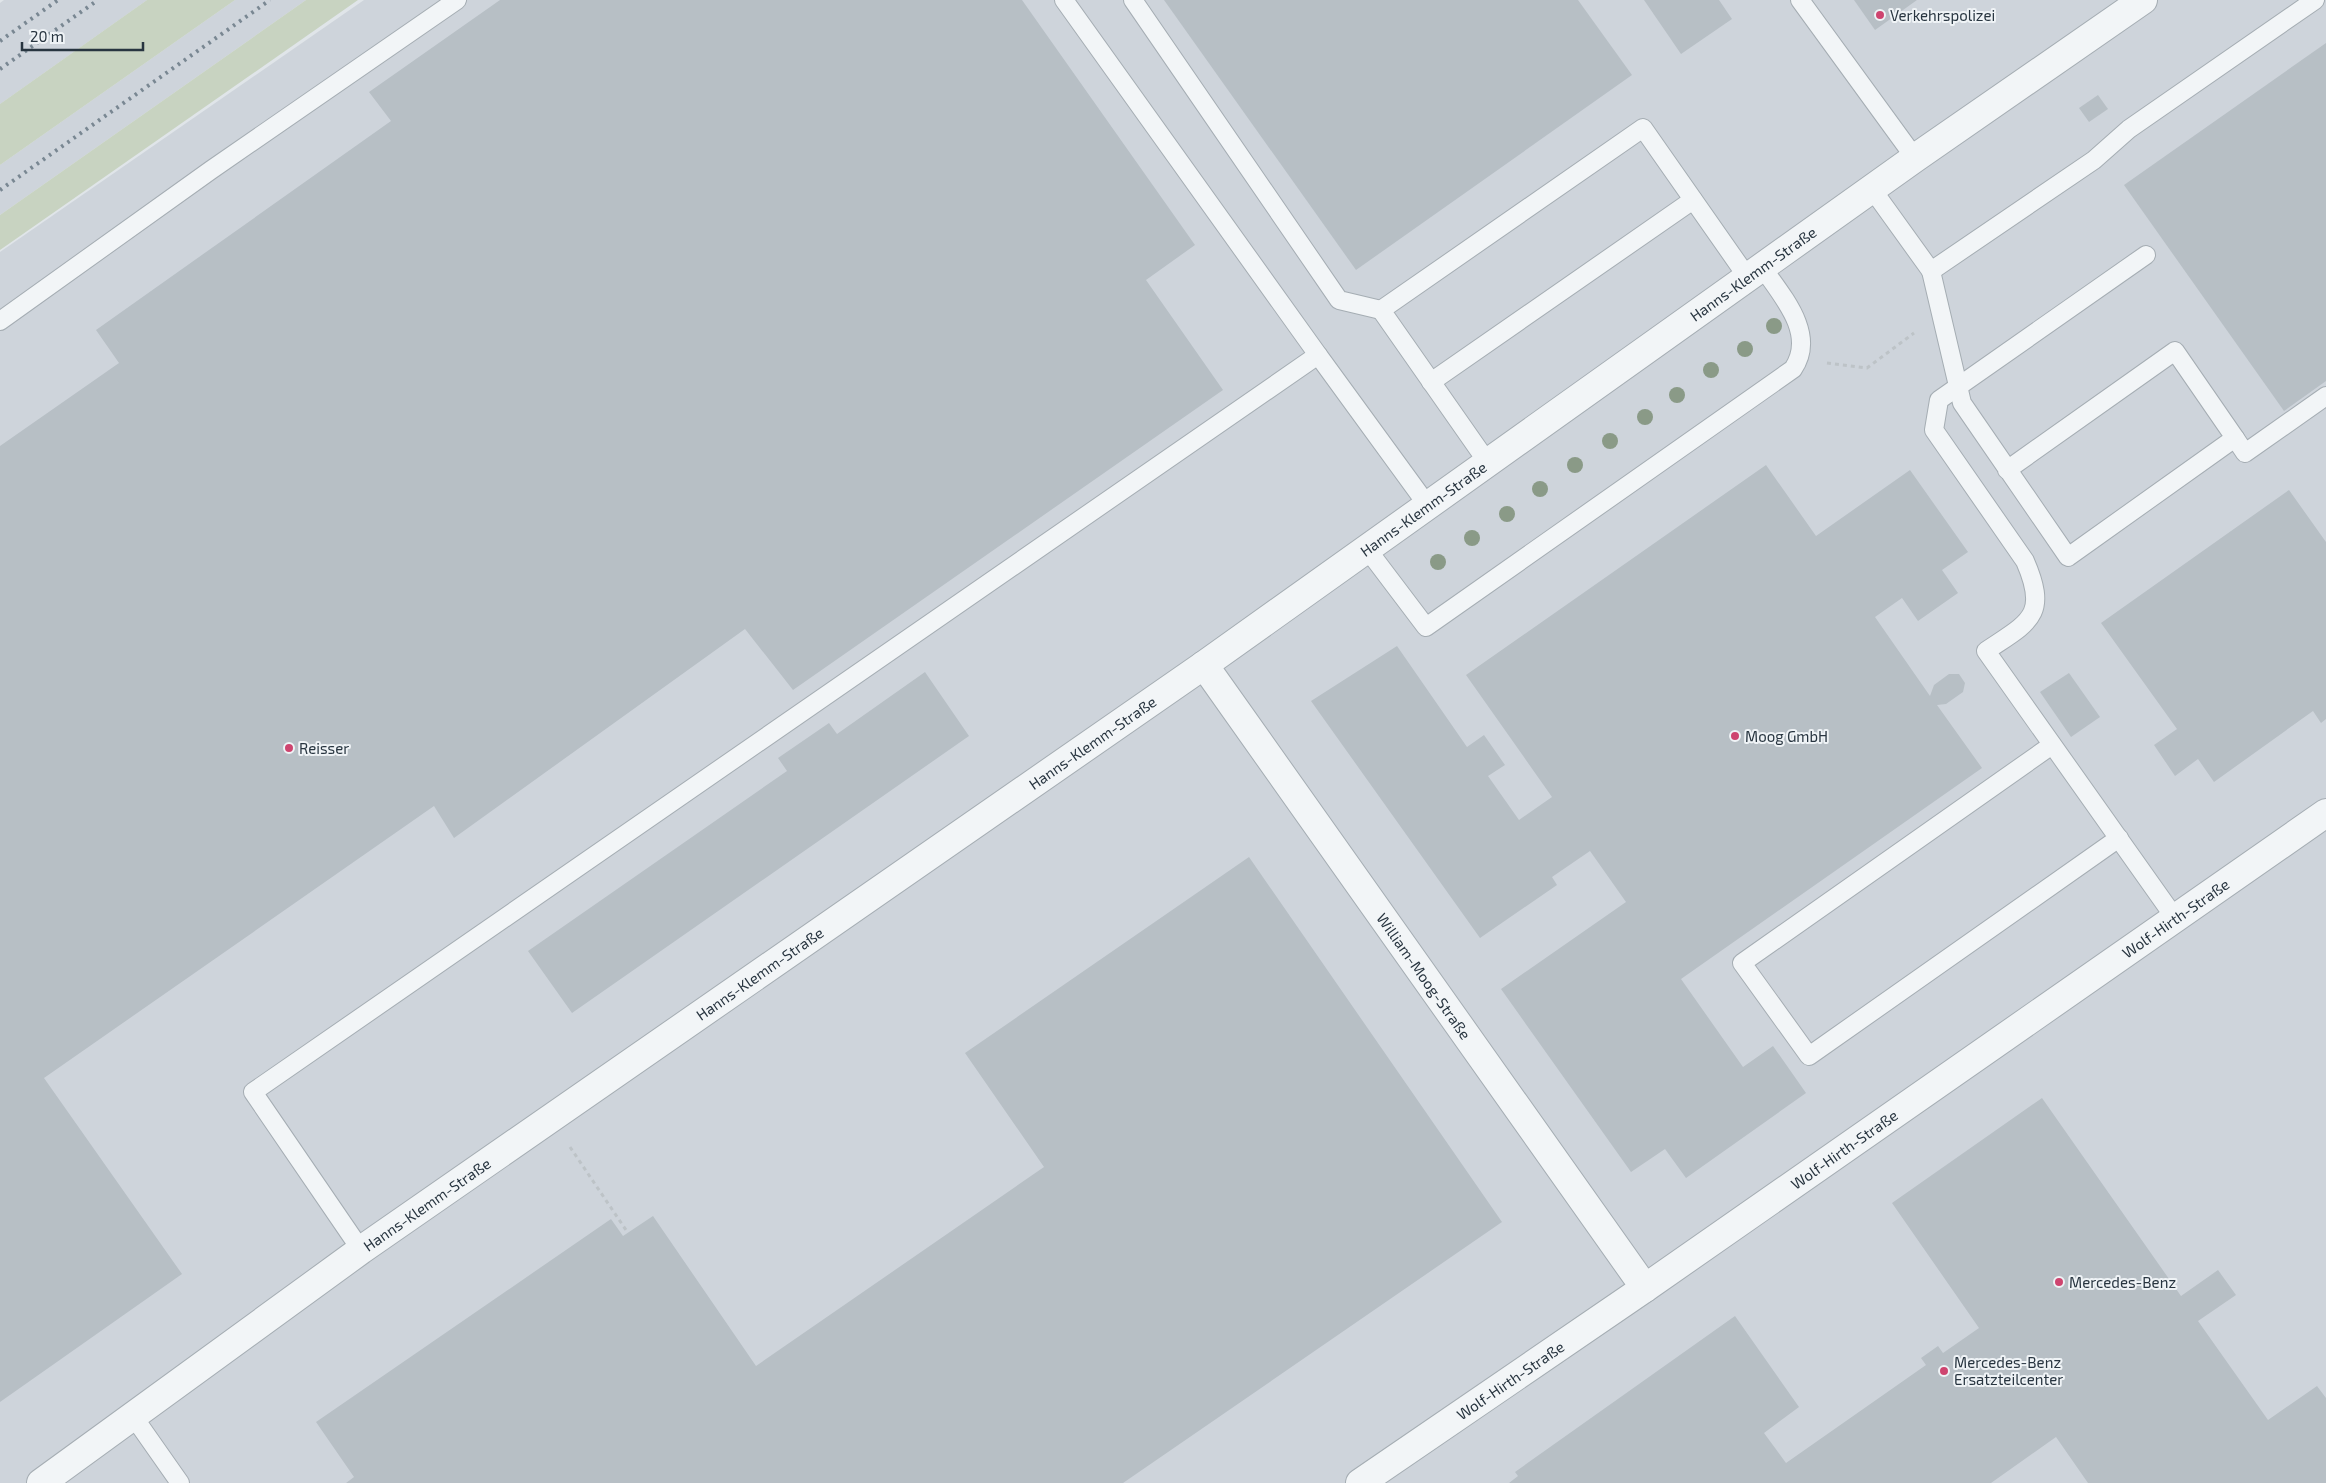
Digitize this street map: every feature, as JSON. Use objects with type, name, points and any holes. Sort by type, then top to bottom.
[{"type":"street","name":"Hanns-Klemm-Straße","points":[[41,1483],[361,1250],[1204,665],[1915,158],[2142,0]]},
{"type":"street","name":"William-Moog-Straße","points":[[1204,665],[1645,1288]]},
{"type":"street","name":"Wolf-Hirth-Straße","points":[[1360,1483],[1645,1288],[2326,813]]},
{"type":"lane","points":[[0,320],[211,170],[457,0]]},
{"type":"lane","points":[[1064,0],[1428,506]]},
{"type":"lane","points":[[1133,0],[1339,300],[1381,310],[1488,463]]},
{"type":"lane","points":[[1800,0],[1915,158]]},
{"type":"lane","points":[[1931,270],[2094,160],[2129,129],[2315,0]]},
{"type":"lane","points":[[1367,549],[1426,626],[1792,369],[1799,359],[1801,346],[1799,329],[1792,311],[1755,273],[1693,200],[1643,128],[1381,310]]},
{"type":"lane","points":[[1872,189],[1931,270],[1962,404],[2068,557],[2235,438]]},
{"type":"lane","points":[[1431,382],[1693,200]]},
{"type":"lane","points":[[2146,255],[1938,400],[1934,430],[2025,561],[2032,579],[2035,594],[2035,610],[2026,624],[1986,651],[2175,918]]},
{"type":"lane","points":[[2007,470],[2175,352],[2246,453],[2326,396]]},
{"type":"lane","points":[[361,1250],[253,1092],[1318,355]]},
{"type":"lane","points":[[2052,745],[1742,963],[1809,1056],[2119,838]]},
{"type":"lane","points":[[132,1416],[180,1483]]},
{"type":"path","points":[[1799,359],[1867,368],[1941,314]]},
{"type":"path","points":[[550,1118],[628,1233]]},
{"type":"shaded area","points":[[4,0],[147,0],[0,104],[0,3]]},
{"type":"shaded area","points":[[235,0],[306,0],[0,215],[0,165]]},
{"type":"shaded area","points":[[364,0],[2326,0],[2326,1483],[0,1483],[0,252]]},
{"type":"green space","points":[[147,0],[235,0],[0,165],[0,104]]},
{"type":"green space","points":[[306,0],[358,0],[0,250],[0,215]]},
{"type":"building","name":"Reisser","points":[[500,0],[1022,0],[1195,245],[1146,280],[1223,390],[793,690],[745,629],[454,838],[434,806],[44,1078],[182,1274],[0,1402],[0,446],[119,363],[96,330],[391,121],[369,92]]},
{"type":"building","points":[[1164,0],[1578,0],[1632,75],[1356,270]]},
{"type":"building","points":[[1644,0],[1719,0],[1732,19],[1681,54]]},
{"type":"building","name":"Verkehrspolizei","points":[[1854,0],[1917,0],[1875,30]]},
{"type":"building","points":[[2326,43],[2326,381],[2284,411],[2124,185]]},
{"type":"building","points":[[2098,95],[2108,109],[2089,122],[2079,108]]},
{"type":"building","name":"Moog GmbH","points":[[1766,465],[1816,536],[1910,470],[1968,552],[1942,570],[1958,593],[1918,621],[1902,598],[1875,617],[1930,696],[1934,685],[1949,674],[1959,674],[1965,683],[1963,692],[1946,704],[1937,705],[1982,768],[1681,979],[1743,1067],[1773,1046],[1806,1093],[1686,1178],[1665,1149],[1631,1172],[1501,989],[1626,902],[1590,851],[1552,877],[1557,885],[1480,938],[1311,701],[1397,646],[1467,747],[1484,735],[1505,765],[1488,776],[1519,820],[1552,797],[1466,675]]},
{"type":"building","points":[[2289,490],[2326,542],[2326,719],[2321,723],[2313,711],[2214,782],[2198,759],[2175,776],[2154,745],[2177,729],[2101,623]]},
{"type":"building","points":[[925,672],[969,736],[572,1013],[528,951],[787,771],[778,758],[829,723],[837,734]]},
{"type":"building","points":[[2069,673],[2100,717],[2071,737],[2040,692]]},
{"type":"building","points":[[1249,857],[1502,1222],[1123,1483],[346,1483],[354,1477],[316,1422],[611,1219],[623,1236],[653,1216],[756,1366],[1044,1167],[965,1053]]},
{"type":"building","name":"Mercedes-Benz","points":[[2042,1098],[2181,1296],[2218,1270],[2236,1295],[2198,1321],[2268,1420],[2317,1386],[2326,1398],[2326,1483],[2088,1483],[2056,1437],[1991,1483],[1509,1483],[1518,1476],[1515,1472],[1735,1316],[1799,1407],[1764,1433],[1786,1463],[1926,1365],[1921,1358],[1938,1346],[1943,1353],[1979,1328],[1892,1203]]},
{"type":"railway","points":[[0,41],[58,0]]},
{"type":"railway","points":[[0,69],[98,0]]},
{"type":"railway","points":[[0,190],[270,0]]},
{"type":"place","name":"Verkehrspolizei","points":[[1880,15]]},
{"type":"place","name":"Moog GmbH","points":[[1735,736]]},
{"type":"place","name":"Reisser","points":[[289,748]]},
{"type":"place","name":"Mercedes-Benz","points":[[2059,1282]]},
{"type":"place","name":"Mercedes-Benz Ersatzteilcenter","points":[[1944,1371]]}]
